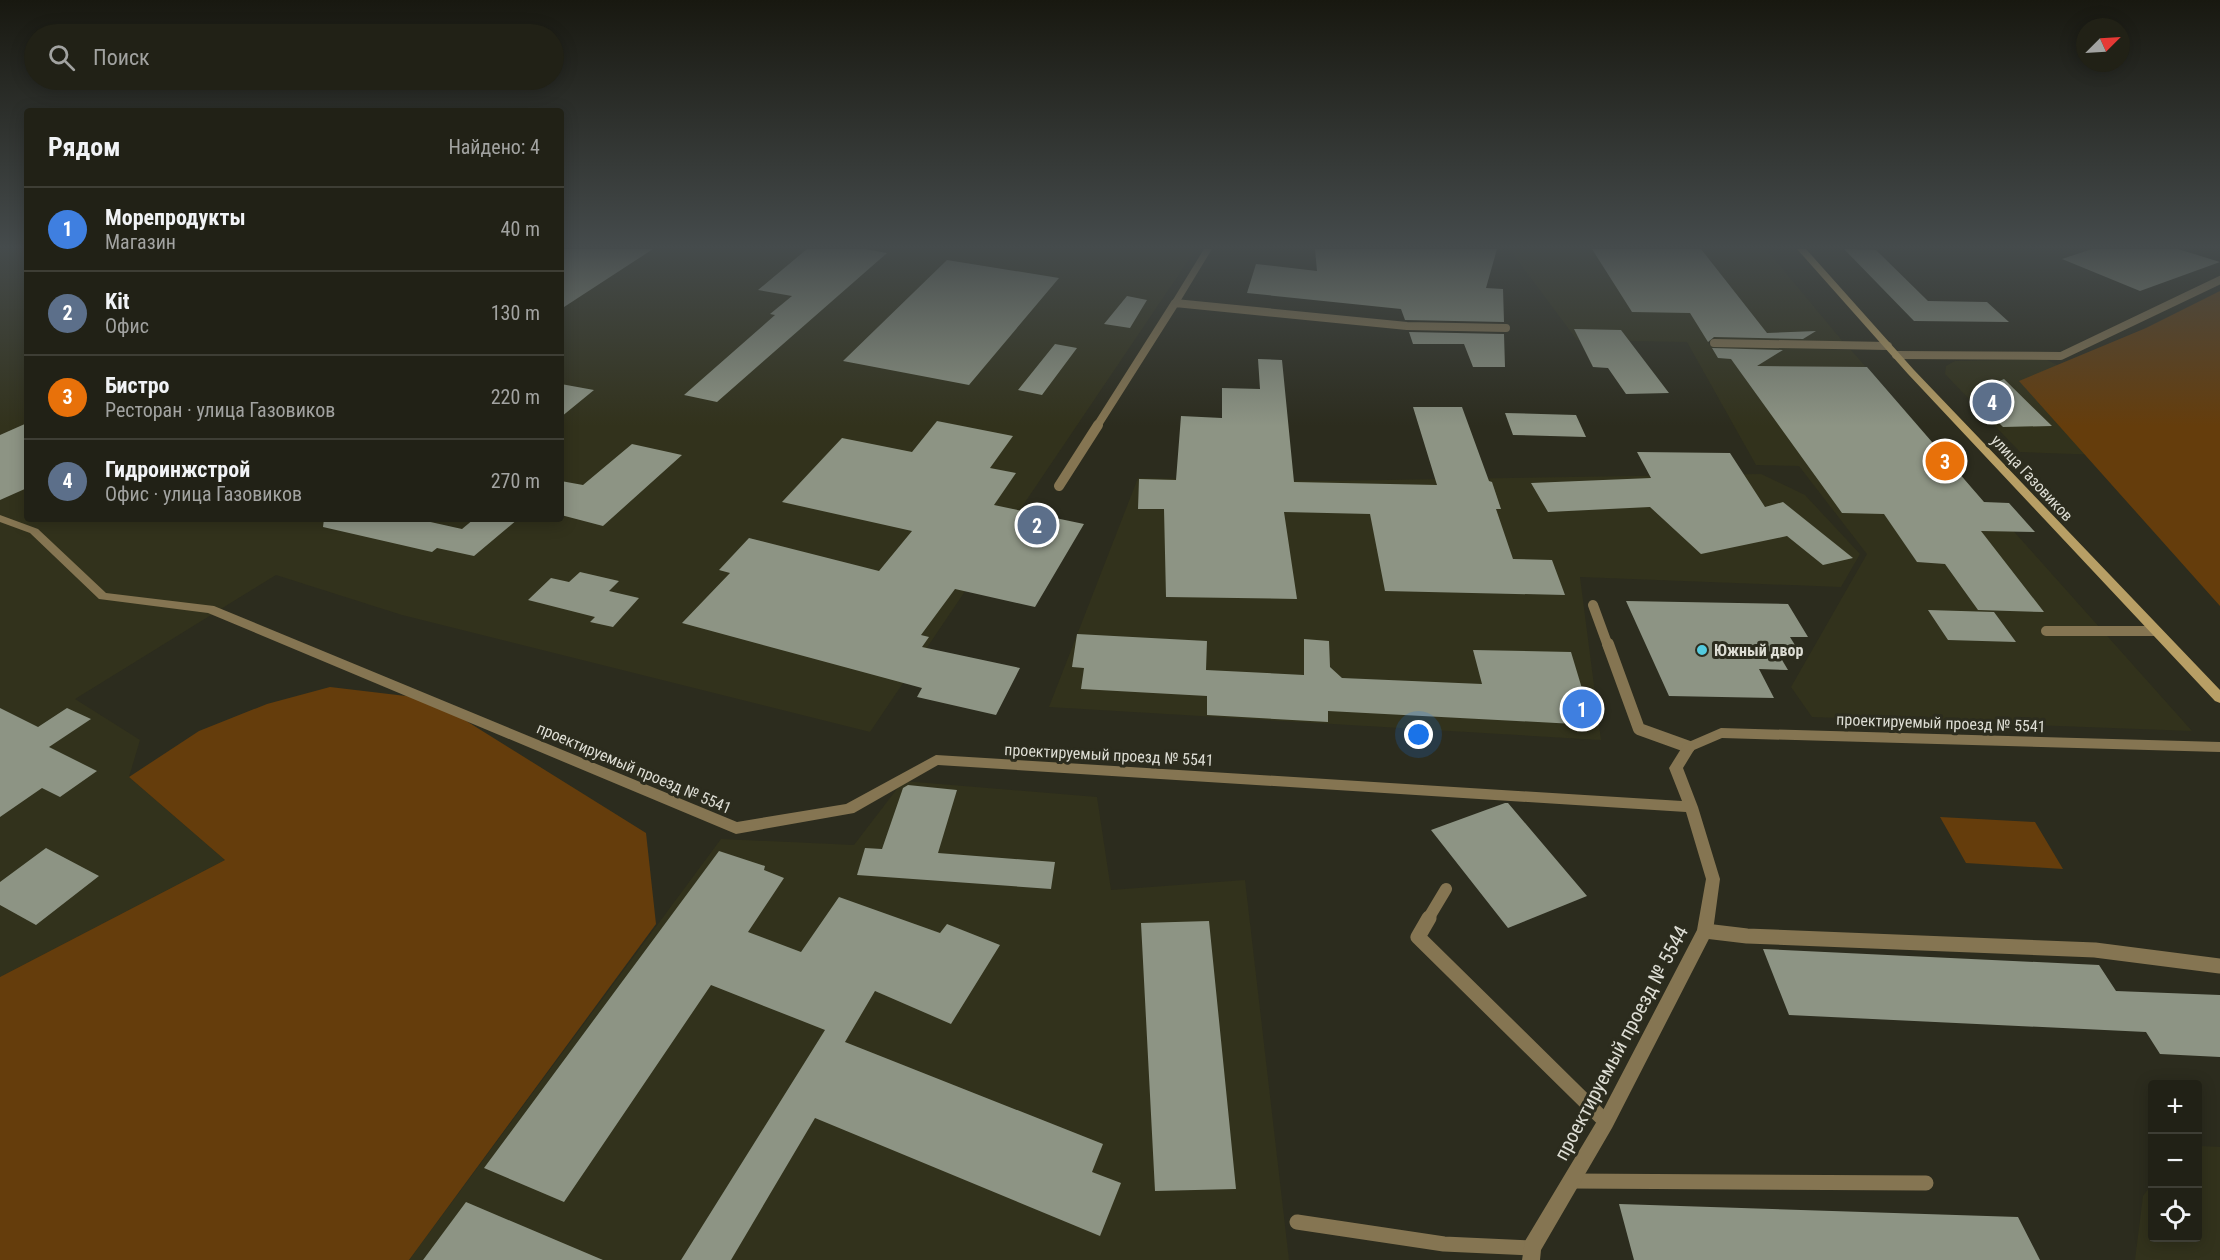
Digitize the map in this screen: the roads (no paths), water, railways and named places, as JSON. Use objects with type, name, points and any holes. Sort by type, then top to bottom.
[{"type":"street","name":"улица Газовиков","points":[[1854,308],[2220,698]]},
{"type":"street","name":"проектируемый проезд № 5541","points":[[0,518],[34,531],[103,596],[210,609],[736,828],[849,809],[936,760],[1691,807]]},
{"type":"street","name":"проектируемый проезд № 5541","points":[[1689,747],[1720,733],[2220,747]]},
{"type":"street","name":"проектируемый проезд № 5544","points":[[1531,1254],[1606,1122],[1705,931],[1713,879],[1691,807],[1676,768],[1689,747]]},
{"type":"lane","points":[[1059,486],[1172,308]]},
{"type":"lane","points":[[1223,308],[1407,326],[1506,328]]},
{"type":"lane","points":[[1896,355],[2061,356],[2162,308]]},
{"type":"lane","points":[[1714,343],[1888,346]]},
{"type":"lane","points":[[1593,605],[1640,729],[1689,747]]},
{"type":"lane","points":[[2046,631],[2156,631]]},
{"type":"lane","points":[[1446,889],[1418,937],[1606,1122]]},
{"type":"lane","points":[[1705,931],[1747,936],[2095,950],[2220,966]]},
{"type":"lane","points":[[1571,1182],[1926,1183]]},
{"type":"lane","points":[[1297,1222],[1531,1254]]},
{"type":"place","name":"Гидроинжстрой","points":[[1992,402]]},
{"type":"place","name":"Бистро","points":[[1945,461]]},
{"type":"place","name":"Kit","points":[[1037,525]]},
{"type":"place","name":"Южный двор","points":[[1702,650]]},
{"type":"place","name":"Морепродукты","points":[[1582,709]]}]
